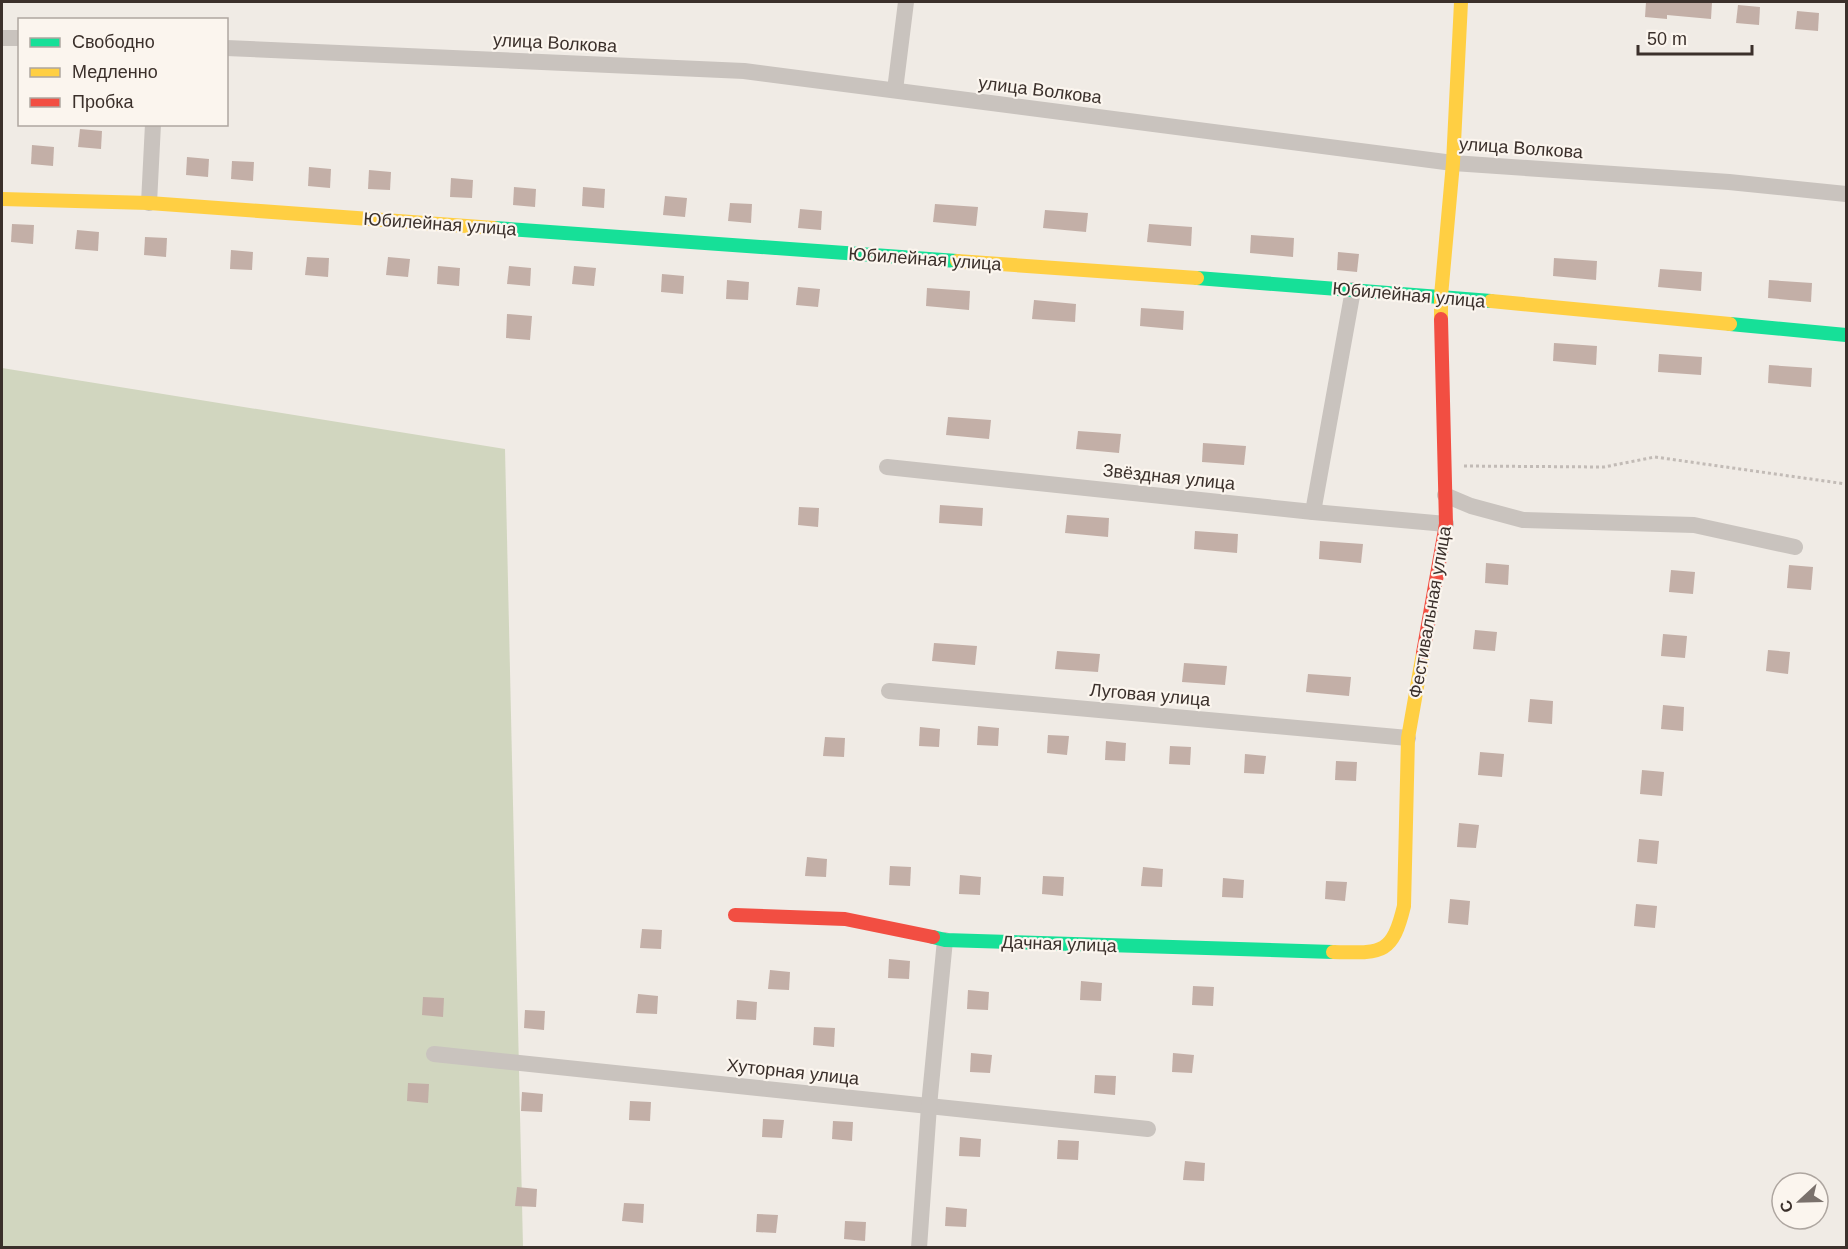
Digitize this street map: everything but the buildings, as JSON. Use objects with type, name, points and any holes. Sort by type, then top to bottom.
[{"type":"street","points":[[896,90],[906,2]]},
{"type":"street","name":"Фестивальная улица","points":[[1385,949],[1398,933],[1404,906],[1408,738],[1446,524],[1441,296],[1453,163],[1461,2]]},
{"type":"street","points":[[2,38],[18,38]]},
{"type":"street","name":"улица Волкова","points":[[228,48],[744,70],[1453,163],[1729,182],[1846,194]]},
{"type":"street","points":[[149,203],[153,126]]},
{"type":"street","name":"Юбилейная улица","points":[[2,199],[149,203],[1441,296],[1846,335]]},
{"type":"street","points":[[1313,512],[1353,290]]},
{"type":"street","name":"Звёздная улица","points":[[887,467],[1446,524]]},
{"type":"street","points":[[1445,495],[1471,506],[1523,520],[1694,525],[1795,547]]},
{"type":"street","name":"Луговая улица","points":[[889,691],[1408,738]]},
{"type":"street","name":"Дачная улица","points":[[735,915],[845,919],[945,940],[1368,953],[1385,949]]},
{"type":"street","points":[[919,1248],[929,1106],[945,940]]},
{"type":"street","name":"Хуторная улица","points":[[434,1054],[1148,1129]]},
{"type":"path","points":[[1444,466],[1604,467],[1655,458],[1846,484]]},
{"type":"green space","points":[[2,368],[505,449],[523,1247],[2,1247]]},
{"type":"traffic: fast","points":[[494,228],[957,261]]},
{"type":"traffic: fast","points":[[1197,278],[1491,301]]},
{"type":"traffic: fast","points":[[1730,324],[1846,335]]},
{"type":"traffic: fast","points":[[933,937],[945,940],[1333,952]]},
{"type":"traffic: slow","points":[[1441,319],[1453,163],[1461,2]]},
{"type":"traffic: slow","points":[[2,199],[149,203],[494,228]]},
{"type":"traffic: slow","points":[[957,261],[1197,278]]},
{"type":"traffic: slow","points":[[1491,301],[1730,324]]},
{"type":"traffic: slow","points":[[1333,952],[1363,952],[1382,948],[1395,934],[1404,906],[1408,738],[1423,653]]},
{"type":"traffic: jam","points":[[1423,653],[1446,524],[1441,319]]},
{"type":"traffic: jam","points":[[735,915],[845,919],[933,937]]}]
